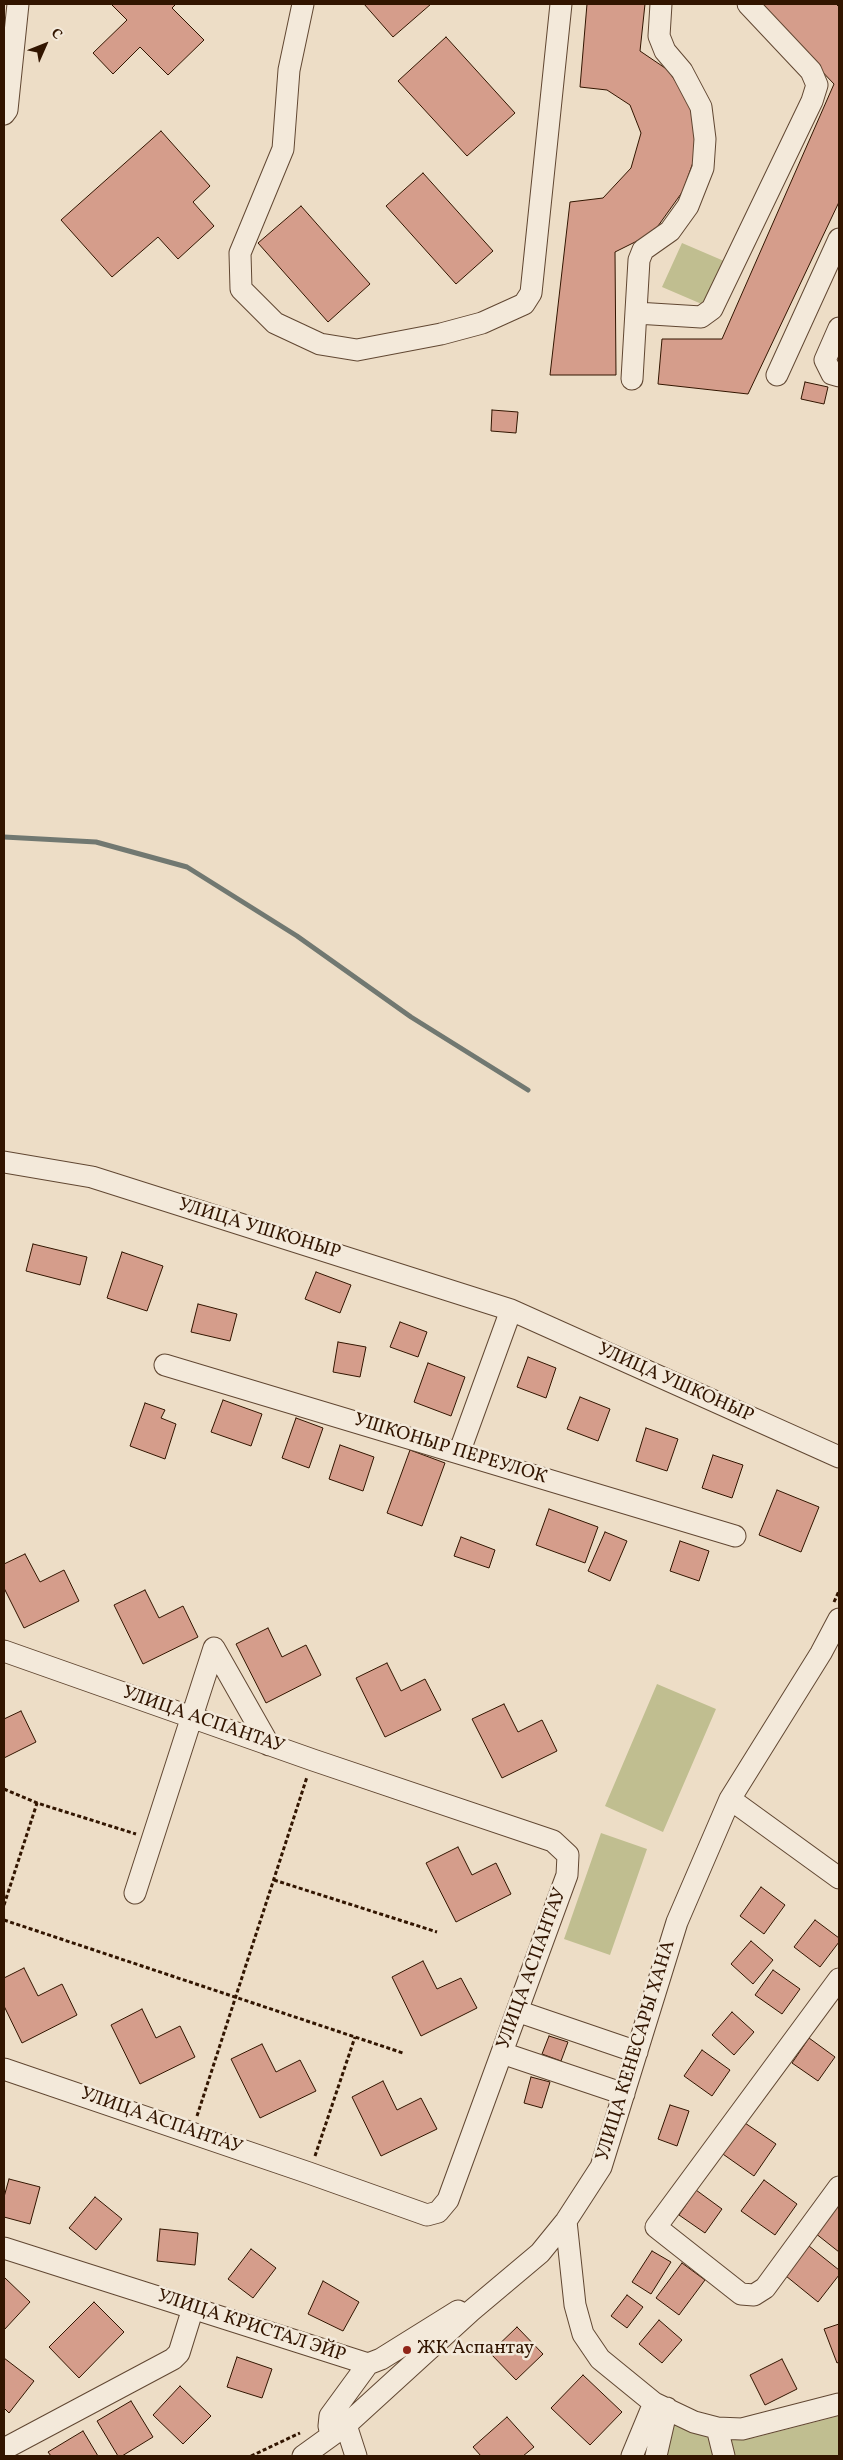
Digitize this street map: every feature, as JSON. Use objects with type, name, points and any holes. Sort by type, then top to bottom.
[{"type":"street","points":[[4,114],[7,110],[18,4]]},
{"type":"street","points":[[303,4],[288,70],[283,149],[240,253],[241,290],[275,323],[320,344],[357,350],[441,334],[482,323],[524,304],[532,293],[561,4]]},
{"type":"street","points":[[632,379],[639,260],[644,250],[670,231],[688,206],[703,168],[705,139],[701,107],[682,71],[665,51],[659,36],[661,4]]},
{"type":"street","points":[[636,313],[701,317],[712,309],[812,100],[817,85],[811,71],[748,4]]},
{"type":"street","points":[[776,375],[839,239]]},
{"type":"street","points":[[839,328],[825,360],[832,374],[839,376]]},
{"type":"street","name":"УЛИЦА УШКОНЫР","points":[[4,1162],[92,1177],[511,1310],[839,1457]]},
{"type":"street","points":[[459,1453],[511,1310]]},
{"type":"street","name":"УШКОНЫР ПЕРЕУЛОК","points":[[165,1365],[734,1536]]},
{"type":"street","name":"УЛИЦА КЕНЕСАРЫ ХАНА","points":[[303,2456],[339,2430],[487,2297],[540,2253],[566,2221],[601,2167],[677,1922],[730,1799],[821,1653],[839,1619]]},
{"type":"street","points":[[134,1893],[214,1648],[269,1744]]},
{"type":"street","name":"УЛИЦА АСПАНТАУ","points":[[4,1651],[313,1760],[553,1841],[568,1855],[567,1874],[502,2054],[448,2200],[438,2212],[427,2216],[192,2132],[4,2069]]},
{"type":"street","points":[[730,1799],[839,1878]]},
{"type":"street","points":[[839,1978],[656,2227],[741,2294],[754,2295],[765,2288],[839,2187]]},
{"type":"street","points":[[517,2011],[637,2052]]},
{"type":"street","points":[[502,2054],[624,2094]]},
{"type":"street","points":[[566,2221],[574,2305],[583,2334],[600,2359],[660,2406],[694,2422],[717,2428],[742,2430],[764,2426],[839,2404]]},
{"type":"street","name":"УЛИЦА КРИСТАЛ ЭЙР","points":[[4,2248],[368,2364],[381,2359],[450,2314],[487,2297]]},
{"type":"street","points":[[4,2449],[173,2359],[179,2353],[193,2308]]},
{"type":"street","points":[[356,2456],[339,2430],[329,2426],[330,2416],[368,2364]]},
{"type":"street","points":[[632,2456],[660,2406]]},
{"type":"street","points":[[656,2456],[660,2406]]},
{"type":"street","points":[[717,2428],[724,2456]]},
{"type":"path","points":[[192,2132],[313,1760]]},
{"type":"path","points":[[4,1789],[37,1802],[152,1839]]},
{"type":"path","points":[[4,1905],[37,1802]]},
{"type":"path","points":[[274,1880],[437,1932]]},
{"type":"path","points":[[4,1920],[403,2053]]},
{"type":"path","points":[[309,2173],[355,2037]]},
{"type":"shaded area","points":[[682,243],[724,261],[704,305],[662,287]]},
{"type":"shaded area","points":[[657,1684],[716,1709],[663,1832],[605,1806]]},
{"type":"shaded area","points":[[601,1833],[647,1849],[610,1955],[564,1939]]},
{"type":"shaded area","points":[[657,2416],[677,2426],[714,2438],[753,2438],[839,2416],[839,2456],[641,2456]]},
{"type":"building","points":[[111,4],[176,4],[172,8],[204,40],[168,75],[140,47],[113,74],[93,53],[127,20]]},
{"type":"building","points":[[364,4],[431,4],[393,37]]},
{"type":"building","points":[[587,4],[645,4],[640,51],[668,70],[692,106],[697,151],[683,191],[653,233],[615,252],[616,375],[550,375],[570,202],[603,198],[631,168],[641,133],[630,105],[607,90],[580,87]]},
{"type":"building","points":[[758,4],[836,4],[839,7],[839,202],[748,394],[658,384],[662,339],[722,339],[834,84]]},
{"type":"building","points":[[446,37],[515,113],[467,156],[398,81]]},
{"type":"building","points":[[161,131],[210,186],[193,202],[214,226],[178,259],[158,237],[112,277],[61,220]]},
{"type":"building","points":[[423,173],[493,251],[456,284],[386,206]]},
{"type":"building","points":[[301,206],[370,284],[328,322],[258,243]]},
{"type":"building","points":[[805,382],[828,387],[824,404],[801,399]]},
{"type":"building","points":[[492,410],[518,412],[516,433],[491,431]]},
{"type":"building","points":[[33,1244],[87,1257],[80,1285],[26,1271]]},
{"type":"building","points":[[122,1252],[163,1266],[147,1311],[107,1298]]},
{"type":"building","points":[[316,1272],[351,1285],[340,1313],[305,1299]]},
{"type":"building","points":[[198,1304],[237,1314],[230,1341],[191,1332]]},
{"type":"building","points":[[400,1322],[427,1332],[418,1357],[390,1347]]},
{"type":"building","points":[[338,1342],[366,1347],[360,1377],[333,1372]]},
{"type":"building","points":[[528,1357],[556,1368],[546,1398],[517,1387]]},
{"type":"building","points":[[428,1363],[465,1377],[451,1416],[414,1402]]},
{"type":"building","points":[[580,1397],[610,1409],[598,1441],[567,1429]]},
{"type":"building","points":[[223,1400],[262,1414],[251,1446],[211,1432]]},
{"type":"building","points":[[145,1403],[165,1410],[161,1418],[176,1424],[165,1459],[130,1446]]},
{"type":"building","points":[[296,1418],[323,1428],[309,1468],[282,1458]]},
{"type":"building","points":[[646,1428],[678,1439],[667,1471],[636,1461]]},
{"type":"building","points":[[340,1445],[374,1457],[363,1491],[329,1479]]},
{"type":"building","points":[[410,1450],[445,1463],[422,1526],[387,1513]]},
{"type":"building","points":[[713,1455],[743,1465],[732,1498],[702,1488]]},
{"type":"building","points":[[777,1490],[819,1507],[801,1552],[759,1535]]},
{"type":"building","points":[[549,1509],[598,1527],[585,1563],[536,1545]]},
{"type":"building","points":[[605,1532],[627,1541],[610,1581],[588,1571]]},
{"type":"building","points":[[461,1537],[495,1550],[489,1568],[454,1556]]},
{"type":"building","points":[[680,1541],[709,1551],[699,1581],[670,1571]]},
{"type":"building","points":[[25,1554],[40,1582],[64,1570],[79,1601],[24,1628],[4,1588],[4,1564]]},
{"type":"building","points":[[145,1590],[159,1618],[183,1606],[198,1637],[143,1664],[114,1605]]},
{"type":"building","points":[[268,1628],[282,1657],[306,1645],[321,1675],[266,1703],[236,1644]]},
{"type":"building","points":[[387,1663],[401,1691],[425,1679],[441,1710],[385,1737],[356,1678]]},
{"type":"building","points":[[504,1704],[518,1732],[542,1720],[557,1751],[502,1778],[472,1719]]},
{"type":"building","points":[[21,1711],[36,1742],[4,1758],[4,1719]]},
{"type":"building","points":[[458,1847],[472,1875],[496,1863],[511,1894],[456,1922],[426,1863]]},
{"type":"building","points":[[761,1887],[785,1905],[764,1934],[740,1916]]},
{"type":"building","points":[[815,1920],[839,1938],[839,1942],[820,1967],[794,1947]]},
{"type":"building","points":[[751,1941],[773,1960],[753,1984],[731,1964]]},
{"type":"building","points":[[423,1961],[437,1989],[461,1978],[477,2008],[421,2036],[392,1977]]},
{"type":"building","points":[[24,1968],[38,1996],[62,1984],[77,2015],[22,2043],[4,2006],[4,1978]]},
{"type":"building","points":[[773,1970],[800,1989],[782,2014],[755,1995]]},
{"type":"building","points":[[142,2009],[156,2038],[180,2026],[195,2057],[140,2084],[111,2025]]},
{"type":"building","points":[[732,2012],[754,2032],[734,2055],[712,2035]]},
{"type":"building","points":[[549,2036],[568,2042],[561,2061],[542,2054]]},
{"type":"building","points":[[809,2038],[835,2057],[818,2081],[792,2063]]},
{"type":"building","points":[[262,2044],[276,2072],[300,2060],[316,2091],[260,2118],[231,2059]]},
{"type":"building","points":[[702,2050],[730,2070],[712,2096],[684,2076]]},
{"type":"building","points":[[531,2077],[550,2082],[542,2108],[524,2103]]},
{"type":"building","points":[[383,2081],[397,2110],[421,2098],[437,2129],[381,2156],[352,2097]]},
{"type":"building","points":[[670,2105],[689,2111],[677,2146],[658,2139]]},
{"type":"building","points":[[742,2121],[776,2144],[754,2176],[720,2152]]},
{"type":"building","points":[[9,2179],[40,2187],[30,2224],[4,2217],[4,2197]]},
{"type":"building","points":[[764,2180],[797,2204],[775,2235],[741,2211]]},
{"type":"building","points":[[696,2190],[722,2209],[705,2233],[679,2215]]},
{"type":"building","points":[[95,2197],[122,2219],[96,2250],[69,2228]]},
{"type":"building","points":[[839,2203],[839,2252],[815,2233]]},
{"type":"building","points":[[160,2229],[198,2233],[195,2265],[157,2261]]},
{"type":"building","points":[[809,2246],[839,2270],[839,2275],[818,2302],[786,2276]]},
{"type":"building","points":[[251,2249],[276,2268],[253,2298],[228,2279]]},
{"type":"building","points":[[652,2251],[671,2262],[651,2294],[632,2282]]},
{"type":"building","points":[[682,2263],[705,2280],[679,2315],[656,2298]]},
{"type":"building","points":[[4,2277],[30,2302],[4,2330]]},
{"type":"building","points":[[323,2281],[359,2302],[343,2331],[308,2314]]},
{"type":"building","points":[[627,2295],[643,2307],[627,2328],[611,2316]]},
{"type":"building","points":[[94,2302],[124,2332],[79,2378],[49,2347]]},
{"type":"building","points":[[659,2320],[682,2340],[662,2363],[639,2344]]},
{"type":"building","points":[[839,2324],[839,2362],[837,2363],[824,2329]]},
{"type":"building","points":[[517,2327],[543,2354],[516,2380],[490,2353]]},
{"type":"building","points":[[237,2357],[272,2369],[262,2398],[227,2387]]},
{"type":"building","points":[[4,2358],[34,2381],[9,2413],[4,2408]]},
{"type":"building","points":[[782,2359],[797,2389],[765,2405],[750,2375]]},
{"type":"building","points":[[583,2375],[622,2412],[590,2445],[551,2408]]},
{"type":"building","points":[[180,2386],[211,2416],[183,2444],[153,2415]]},
{"type":"building","points":[[131,2401],[153,2437],[122,2456],[118,2456],[97,2421]]},
{"type":"building","points":[[507,2417],[534,2447],[523,2456],[481,2456],[473,2447]]},
{"type":"building","points":[[83,2431],[98,2456],[51,2456],[48,2452]]},
{"type":"waterway","points":[[4,837],[96,842],[187,867],[297,936],[411,1017],[528,1090]]},
{"type":"place","name":"ЖК Аспантау","points":[[407,2350]]}]
